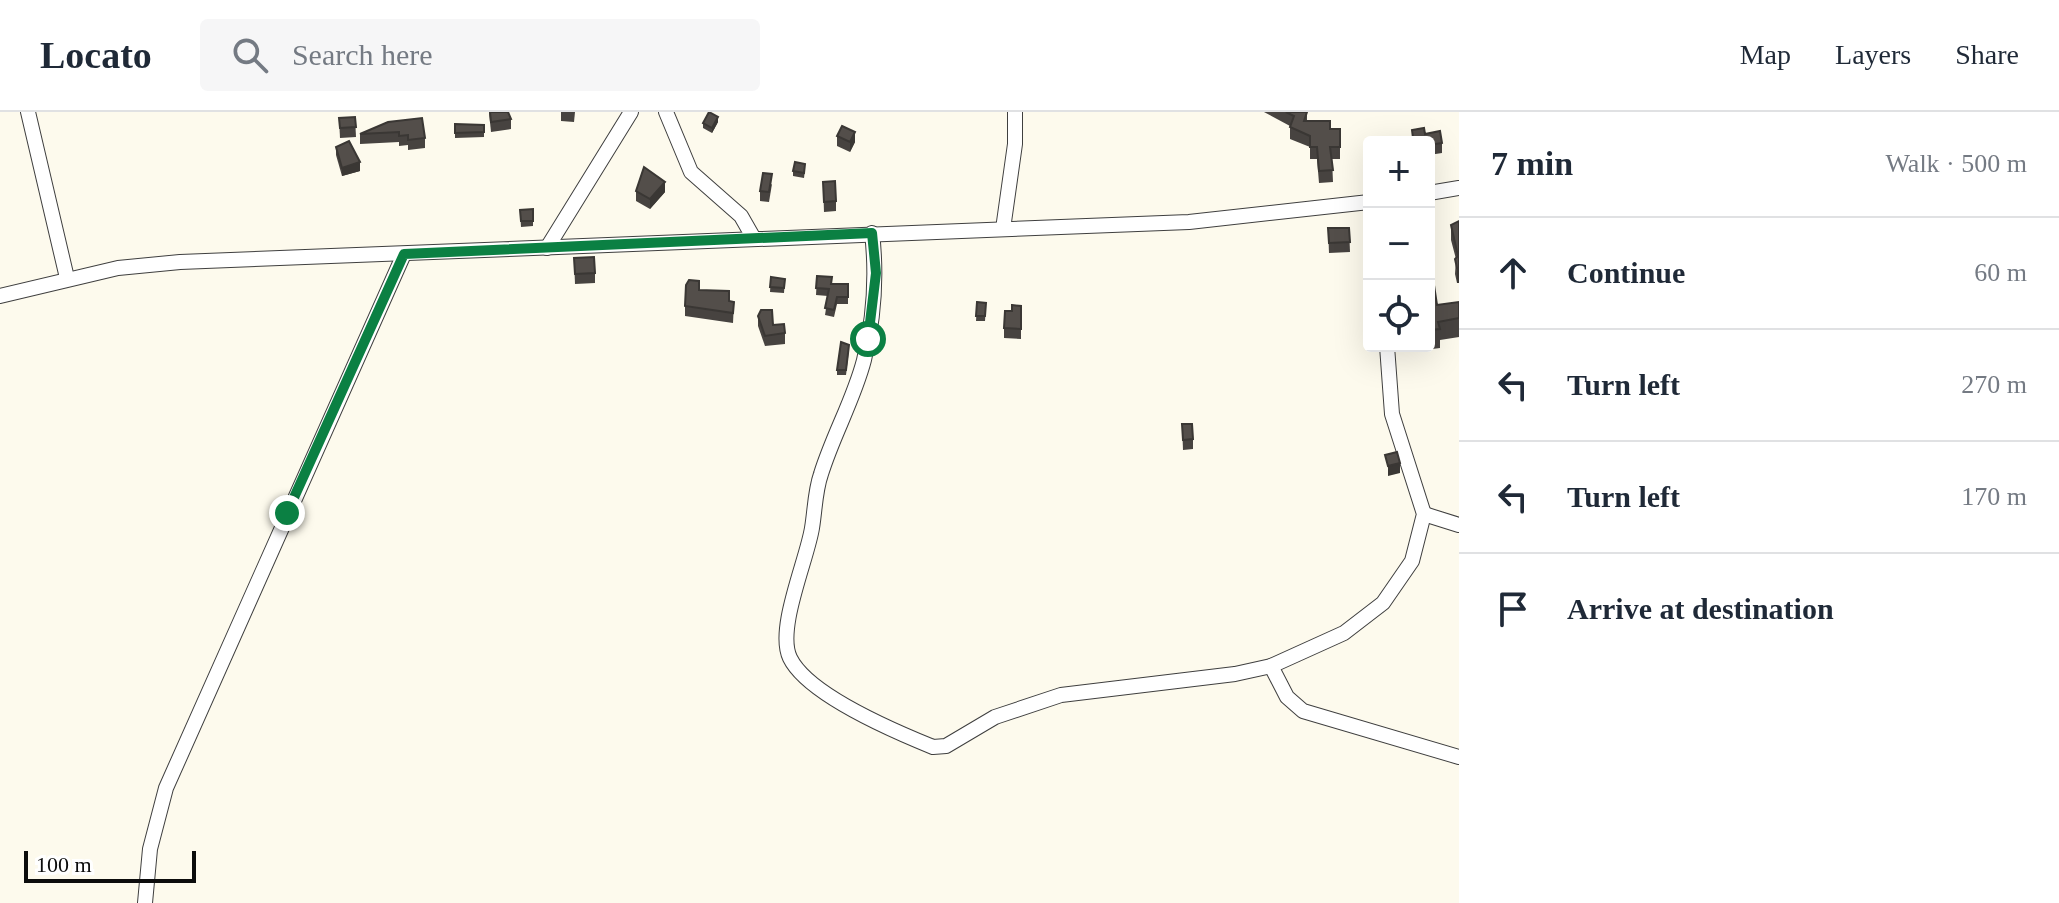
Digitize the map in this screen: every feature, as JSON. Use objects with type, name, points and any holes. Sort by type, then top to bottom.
[{"type":"street","points":[[28,112],[67,278]]},
{"type":"street","points":[[547,248],[631,112]]},
{"type":"street","points":[[666,112],[691,172],[741,216],[753,237]]},
{"type":"street","points":[[1003,229],[1015,144],[1015,112]]},
{"type":"street","points":[[1435,192],[1459,188]]},
{"type":"street","points":[[0,296],[67,278],[180,262],[1189,222],[1363,203]]},
{"type":"street","points":[[872,233],[876,273],[868,339],[858,378],[819,478],[812,528],[788,623],[787,649],[795,667],[843,702],[938,748],[995,717],[1061,695],[1235,674],[1271,666],[1344,633],[1383,603],[1412,561],[1424,514],[1395,426],[1388,352]]},
{"type":"street","points":[[145,903],[150,849],[166,788],[404,254]]},
{"type":"street","points":[[1424,514],[1459,525]]},
{"type":"street","points":[[1271,666],[1287,697],[1297,708],[1459,757]]},
{"type":"building","points":[[490,112],[508,112],[511,119],[491,122]]},
{"type":"building","points":[[709,112],[718,117],[712,128],[703,123]]},
{"type":"building","points":[[1286,112],[1307,112],[1304,121],[1330,121],[1330,129],[1340,129],[1340,147],[1330,147],[1333,170],[1319,171],[1317,147],[1310,147],[1310,136],[1290,127],[1294,116]]},
{"type":"building","points":[[355,117],[356,127],[340,128],[339,118]]},
{"type":"building","points":[[422,118],[425,138],[408,140],[408,135],[399,136],[399,132],[360,134],[388,122]]},
{"type":"building","points":[[455,124],[484,125],[484,132],[455,133]]},
{"type":"building","points":[[842,126],[855,132],[850,142],[837,136]]},
{"type":"building","points":[[1424,128],[1425,134],[1440,131],[1442,143],[1435,144],[1435,136],[1413,136],[1412,130]]},
{"type":"building","points":[[349,141],[360,162],[342,168],[336,147]]},
{"type":"building","points":[[795,162],[805,164],[804,173],[793,171]]},
{"type":"building","points":[[644,167],[665,182],[650,199],[636,191]]},
{"type":"building","points":[[763,173],[772,174],[769,192],[760,191]]},
{"type":"building","points":[[835,181],[836,201],[824,202],[823,182]]},
{"type":"building","points":[[533,209],[533,221],[521,221],[520,210]]},
{"type":"building","points":[[1459,221],[1459,268],[1457,268],[1455,259],[1458,256],[1451,225]]},
{"type":"building","points":[[1328,228],[1349,228],[1350,242],[1329,243]]},
{"type":"building","points":[[594,257],[595,273],[575,274],[574,258]]},
{"type":"building","points":[[817,276],[832,277],[831,284],[848,284],[848,297],[837,297],[834,310],[825,308],[829,289],[816,288]]},
{"type":"building","points":[[771,277],[785,279],[784,288],[770,287]]},
{"type":"building","points":[[689,280],[699,281],[699,290],[729,291],[729,301],[734,302],[733,313],[685,306]]},
{"type":"building","points":[[1435,292],[1437,305],[1459,302],[1459,318],[1438,322],[1440,329],[1435,329]]},
{"type":"building","points":[[977,302],[986,303],[985,316],[976,316]]},
{"type":"building","points":[[1012,305],[1021,306],[1021,329],[1004,328],[1005,311],[1012,311]]},
{"type":"building","points":[[761,310],[772,310],[773,325],[784,324],[785,333],[765,336],[758,316]]},
{"type":"building","points":[[841,342],[849,345],[846,370],[837,370]]},
{"type":"building","points":[[1182,424],[1192,424],[1193,439],[1183,440]]},
{"type":"building","points":[[1397,452],[1400,463],[1388,466],[1385,455]]},
{"type":"route","points":[[287,513],[404,254],[872,233],[876,273],[868,339]]}]
